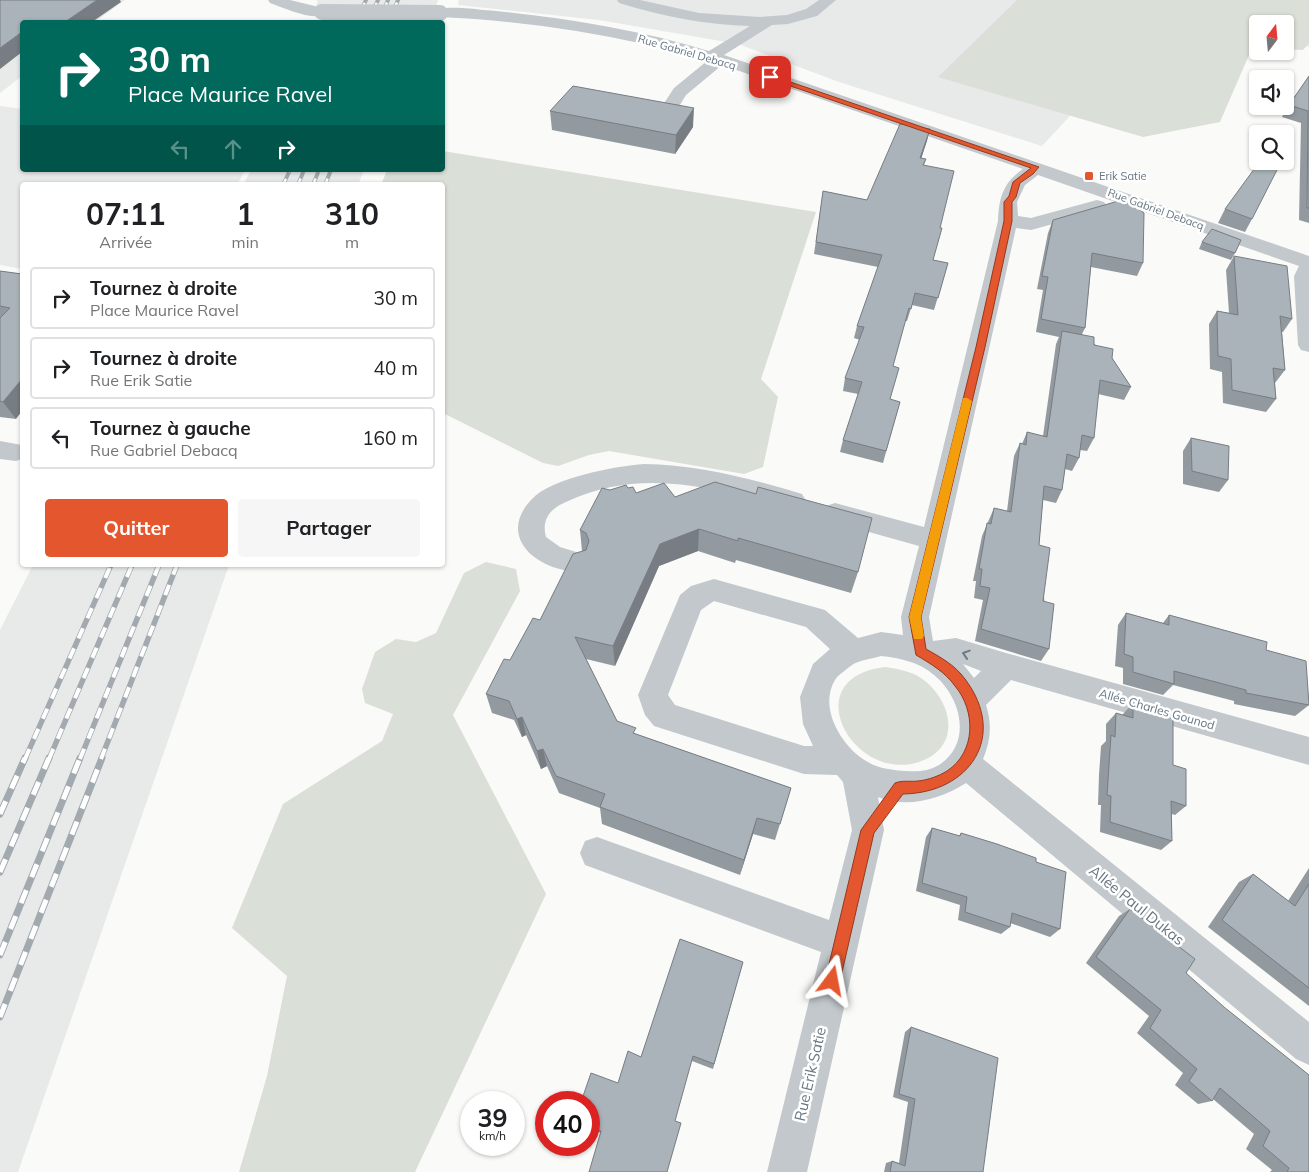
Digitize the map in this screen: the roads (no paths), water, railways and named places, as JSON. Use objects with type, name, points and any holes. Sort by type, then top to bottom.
[{"type":"street","name":"Rue Gabriel Debacq","points":[[275,0],[306,10],[322,12],[476,15],[631,36],[714,58],[999,169],[1035,167],[1309,264]]},
{"type":"street","points":[[624,0],[648,8],[717,20],[766,23],[801,15],[817,9],[829,0]]},
{"type":"street","points":[[717,20],[732,26],[736,31],[734,41]]},
{"type":"street","points":[[666,114],[680,92],[714,58],[734,41],[766,23]]},
{"type":"street","points":[[913,651],[915,617],[980,347],[1008,211],[1017,182],[1035,167]]},
{"type":"street","points":[[999,169],[1001,195],[1008,211],[1031,224],[1097,206]]},
{"type":"street","points":[[1309,267],[1304,276],[1309,344]]},
{"type":"street","points":[[576,563],[544,552],[537,546],[530,530],[534,514],[546,500],[557,494],[620,475],[670,474],[718,480],[933,540]]},
{"type":"street","points":[[849,768],[804,760],[665,716],[656,706],[653,695],[690,602],[701,594],[714,590],[815,618],[852,650]]},
{"type":"street","points":[[871,645],[913,651],[945,667],[960,682],[971,700],[977,722],[975,744],[965,763],[953,775],[937,783],[920,787],[900,788],[878,784],[849,768],[824,741],[815,720],[814,697],[820,678],[833,662],[852,650],[871,645]]},
{"type":"street","name":"Allée Charles Gounod","points":[[913,651],[956,650],[1006,666],[1309,751]]},
{"type":"street","points":[[971,700],[1006,666]]},
{"type":"street","name":"Allée Paul Dukas","points":[[965,763],[1309,1046]]},
{"type":"street","name":"Rue Erik Satie","points":[[849,768],[868,830]]},
{"type":"street","name":"Rue Erik Satie","points":[[786,1172],[868,830],[900,788]]},
{"type":"street","points":[[597,853],[841,942]]},
{"type":"railway","points":[[357,20],[366,0]]},
{"type":"railway","points":[[369,20],[378,0]]},
{"type":"railway","points":[[380,20],[388,0]]},
{"type":"railway","points":[[390,20],[398,0]]},
{"type":"railway","points":[[284,182],[289,172]]},
{"type":"railway","points":[[299,182],[303,172]]},
{"type":"railway","points":[[314,182],[318,172]]},
{"type":"railway","points":[[326,182],[330,172]]},
{"type":"railway","points":[[25,759],[110,567]]},
{"type":"railway","points":[[49,759],[131,567]]},
{"type":"railway","points":[[80,759],[158,567]]},
{"type":"railway","points":[[101,759],[176,567]]},
{"type":"railway","points":[[0,814],[25,758]]},
{"type":"railway","points":[[0,872],[49,758]]},
{"type":"railway","points":[[0,955],[80,758]]},
{"type":"railway","points":[[0,1017],[102,758]]},
{"type":"place","name":"Erik Satie","points":[[1089,176]]}]
